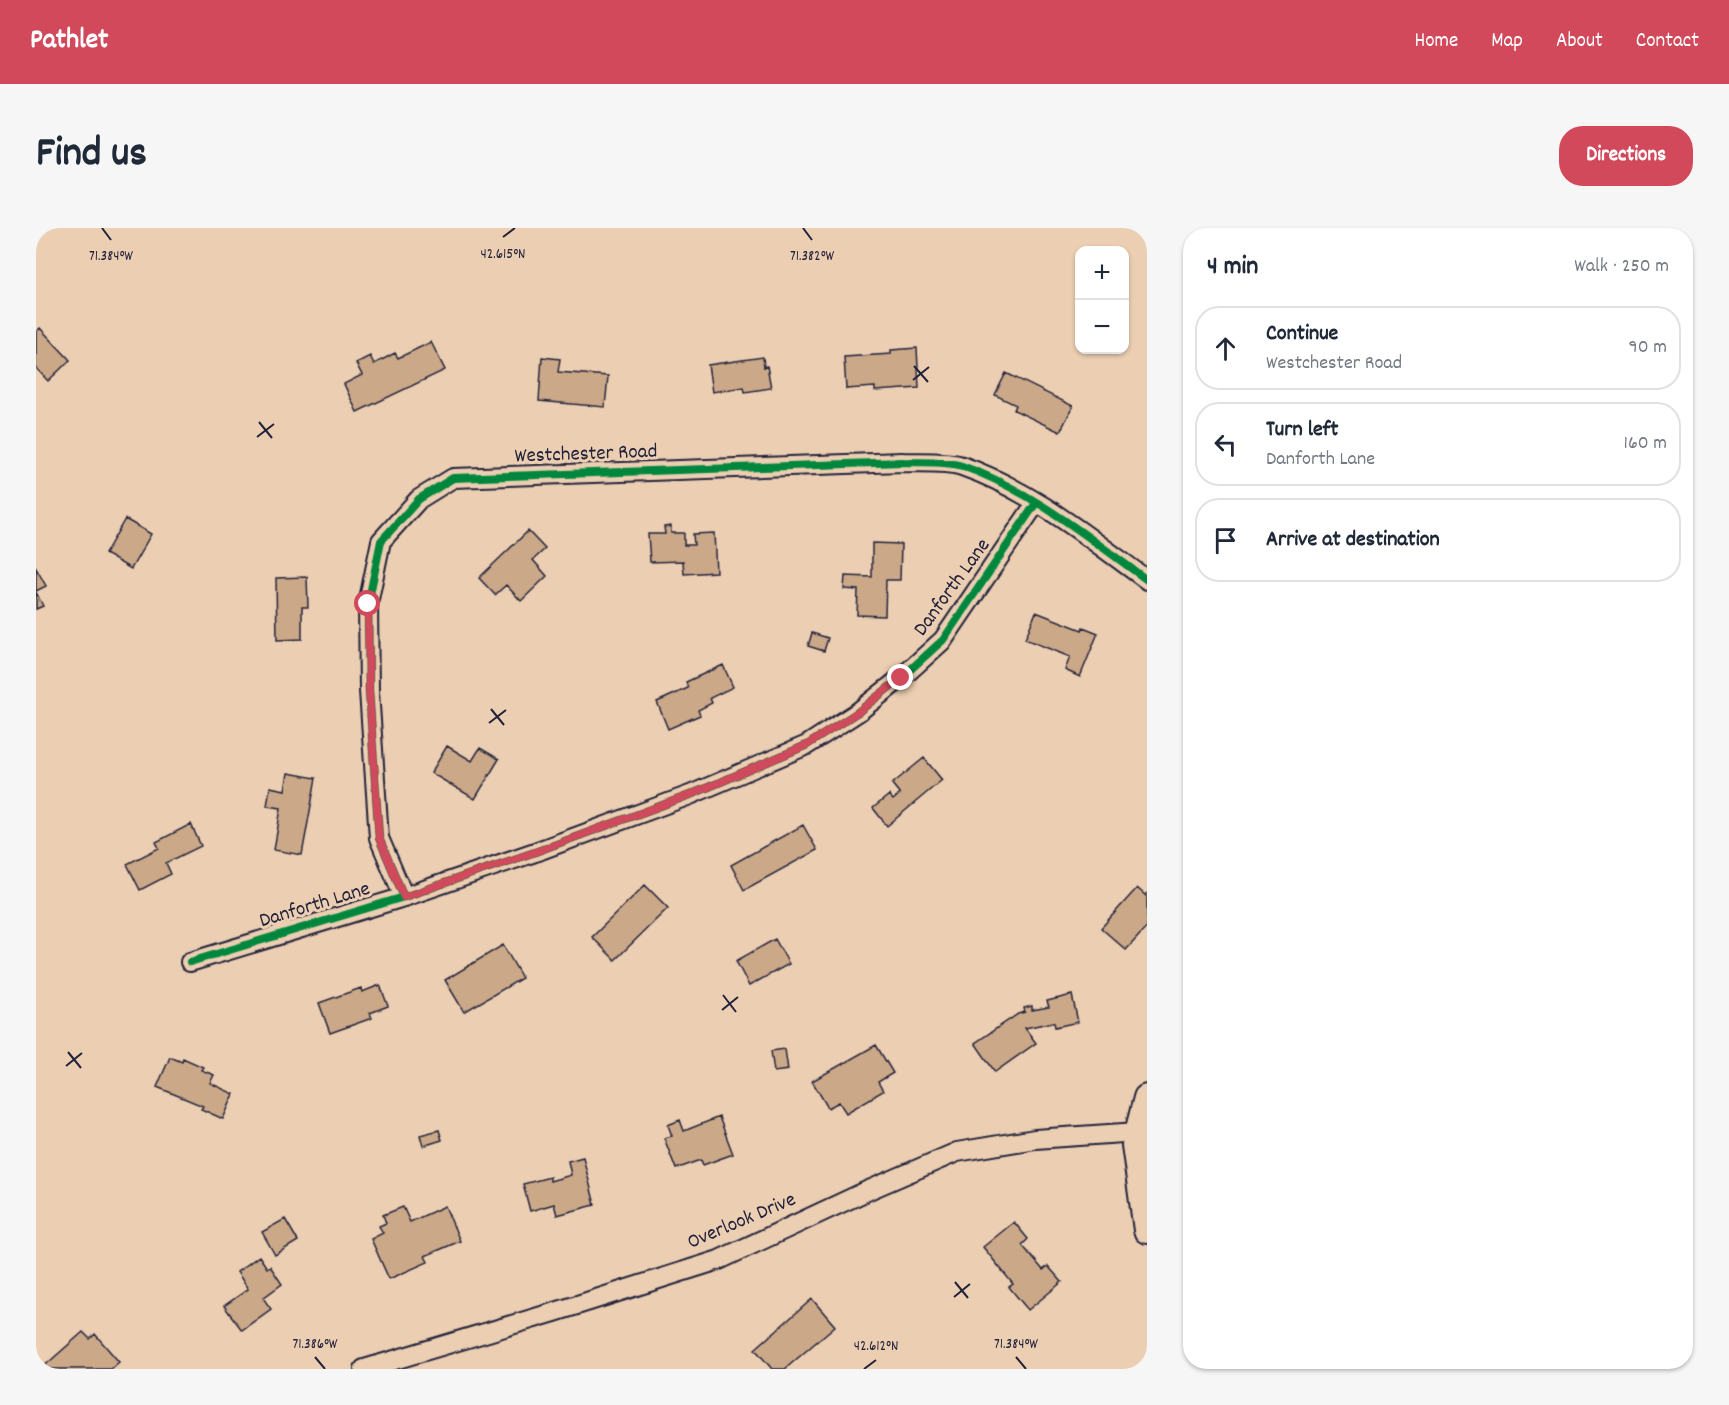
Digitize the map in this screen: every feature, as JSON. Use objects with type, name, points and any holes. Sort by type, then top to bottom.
[{"type":"main road","points":[[1147,1098],[1135,1145],[1147,1230]]},
{"type":"street","name":"Westchester Road","points":[[404,897],[379,838],[369,691],[368,604],[381,542],[419,499],[453,478],[902,462],[960,465],[1018,491],[1147,580]]},
{"type":"street","name":"Danforth Lane","points":[[190,962],[404,897],[535,852],[690,795],[807,745],[901,678],[943,640],[1036,503]]},
{"type":"street","name":"Overlook Drive","points":[[364,1369],[719,1260],[957,1152],[1035,1139],[1138,1132]]},
{"type":"building","points":[[40,328],[70,360],[48,381],[36,368],[36,332]]},
{"type":"building","points":[[431,342],[445,370],[357,412],[344,384],[362,375],[356,363],[370,356],[374,364],[395,353],[398,358]]},
{"type":"building","points":[[917,348],[919,388],[875,391],[875,387],[846,389],[844,357],[891,354],[891,350]]},
{"type":"building","points":[[542,357],[560,359],[558,372],[608,376],[605,407],[539,401]]},
{"type":"building","points":[[763,357],[771,388],[745,392],[744,387],[712,392],[708,365]]},
{"type":"building","points":[[1006,373],[1073,406],[1060,432],[1014,410],[1016,405],[995,395]]},
{"type":"building","points":[[125,519],[151,534],[131,569],[105,554]]},
{"type":"building","points":[[671,526],[671,533],[684,533],[684,545],[694,545],[693,534],[714,533],[716,572],[684,574],[683,561],[650,562],[648,534],[665,534],[664,527]]},
{"type":"building","points":[[528,531],[545,549],[533,560],[547,576],[521,601],[506,585],[495,595],[479,578]]},
{"type":"building","points":[[872,543],[901,544],[900,580],[886,580],[885,616],[857,615],[858,590],[844,589],[845,576],[872,577]]},
{"type":"building","points":[[36,568],[46,586],[36,591]]},
{"type":"building","points":[[307,577],[308,607],[302,607],[302,639],[277,640],[276,578]]},
{"type":"building","points":[[36,592],[43,606],[36,609]]},
{"type":"building","points":[[1036,612],[1082,630],[1083,627],[1098,633],[1080,677],[1065,670],[1070,657],[1025,639]]},
{"type":"building","points":[[812,633],[828,638],[824,651],[808,646]]},
{"type":"building","points":[[723,665],[733,687],[710,698],[712,703],[698,710],[700,715],[668,729],[657,702],[688,688],[686,682]]},
{"type":"building","points":[[447,746],[472,761],[480,748],[499,759],[475,799],[431,773]]},
{"type":"building","points":[[924,758],[942,780],[887,826],[873,808],[889,795],[893,800],[900,794],[892,784]]},
{"type":"building","points":[[288,773],[316,778],[302,855],[274,850],[281,808],[267,806],[270,787],[285,790]]},
{"type":"building","points":[[191,824],[201,846],[166,863],[171,874],[140,890],[127,864],[159,848],[156,842]]},
{"type":"building","points":[[803,825],[817,850],[744,890],[731,865]]},
{"type":"building","points":[[645,885],[668,908],[615,960],[592,937]]},
{"type":"building","points":[[1137,888],[1145,895],[1147,893],[1147,927],[1126,950],[1101,928]]},
{"type":"building","points":[[775,939],[789,964],[749,986],[736,961]]},
{"type":"building","points":[[503,945],[522,978],[464,1012],[445,980]]},
{"type":"building","points":[[380,985],[388,1006],[370,1013],[372,1018],[330,1033],[319,1003],[361,988],[362,992]]},
{"type":"building","points":[[1072,995],[1078,1022],[1055,1027],[1054,1022],[1025,1028],[1036,1043],[995,1072],[975,1043],[1018,1014],[1025,1012],[1024,1008],[1032,1006],[1032,1010],[1049,1007],[1047,1001]]},
{"type":"building","points":[[876,1045],[893,1073],[878,1082],[883,1091],[846,1113],[839,1102],[828,1108],[812,1081]]},
{"type":"building","points":[[785,1049],[788,1070],[774,1072],[771,1051]]},
{"type":"building","points":[[170,1057],[182,1062],[183,1058],[203,1067],[201,1070],[214,1075],[210,1083],[234,1094],[223,1119],[201,1109],[203,1106],[157,1087]]},
{"type":"building","points":[[719,1117],[733,1154],[703,1165],[701,1160],[676,1169],[664,1138],[672,1136],[668,1125],[680,1120],[684,1131]]},
{"type":"building","points":[[439,1130],[442,1140],[423,1146],[420,1135]]},
{"type":"building","points":[[583,1157],[595,1205],[557,1215],[554,1204],[530,1211],[523,1184],[550,1177],[550,1181],[571,1175],[568,1161]]},
{"type":"building","points":[[445,1206],[460,1241],[425,1256],[428,1262],[389,1279],[371,1239],[383,1233],[379,1226],[386,1223],[383,1215],[403,1207],[410,1222]]},
{"type":"building","points":[[285,1219],[298,1241],[275,1255],[262,1232]]},
{"type":"building","points":[[1014,1222],[1028,1239],[1022,1245],[1043,1270],[1048,1266],[1062,1282],[1028,1310],[1009,1287],[1013,1284],[983,1247]]},
{"type":"building","points":[[259,1256],[267,1268],[270,1266],[282,1284],[263,1298],[271,1309],[242,1330],[224,1306],[248,1289],[237,1272]]},
{"type":"building","points":[[812,1299],[835,1326],[785,1369],[772,1369],[755,1349]]},
{"type":"building","points":[[83,1332],[90,1339],[95,1334],[119,1362],[111,1369],[41,1369]]},
{"type":"cycle path","points":[[404,897],[379,838],[369,691],[368,604],[381,541],[419,499],[453,478],[902,462],[956,464],[987,476],[1036,502],[1147,580]]},
{"type":"cycle path","points":[[190,962],[404,897],[535,852],[690,795],[807,745],[858,712],[901,678],[943,640],[1036,503]]},
{"type":"route","points":[[368,604],[369,691],[379,838],[404,897],[690,795],[807,745],[858,712],[901,678]]}]
